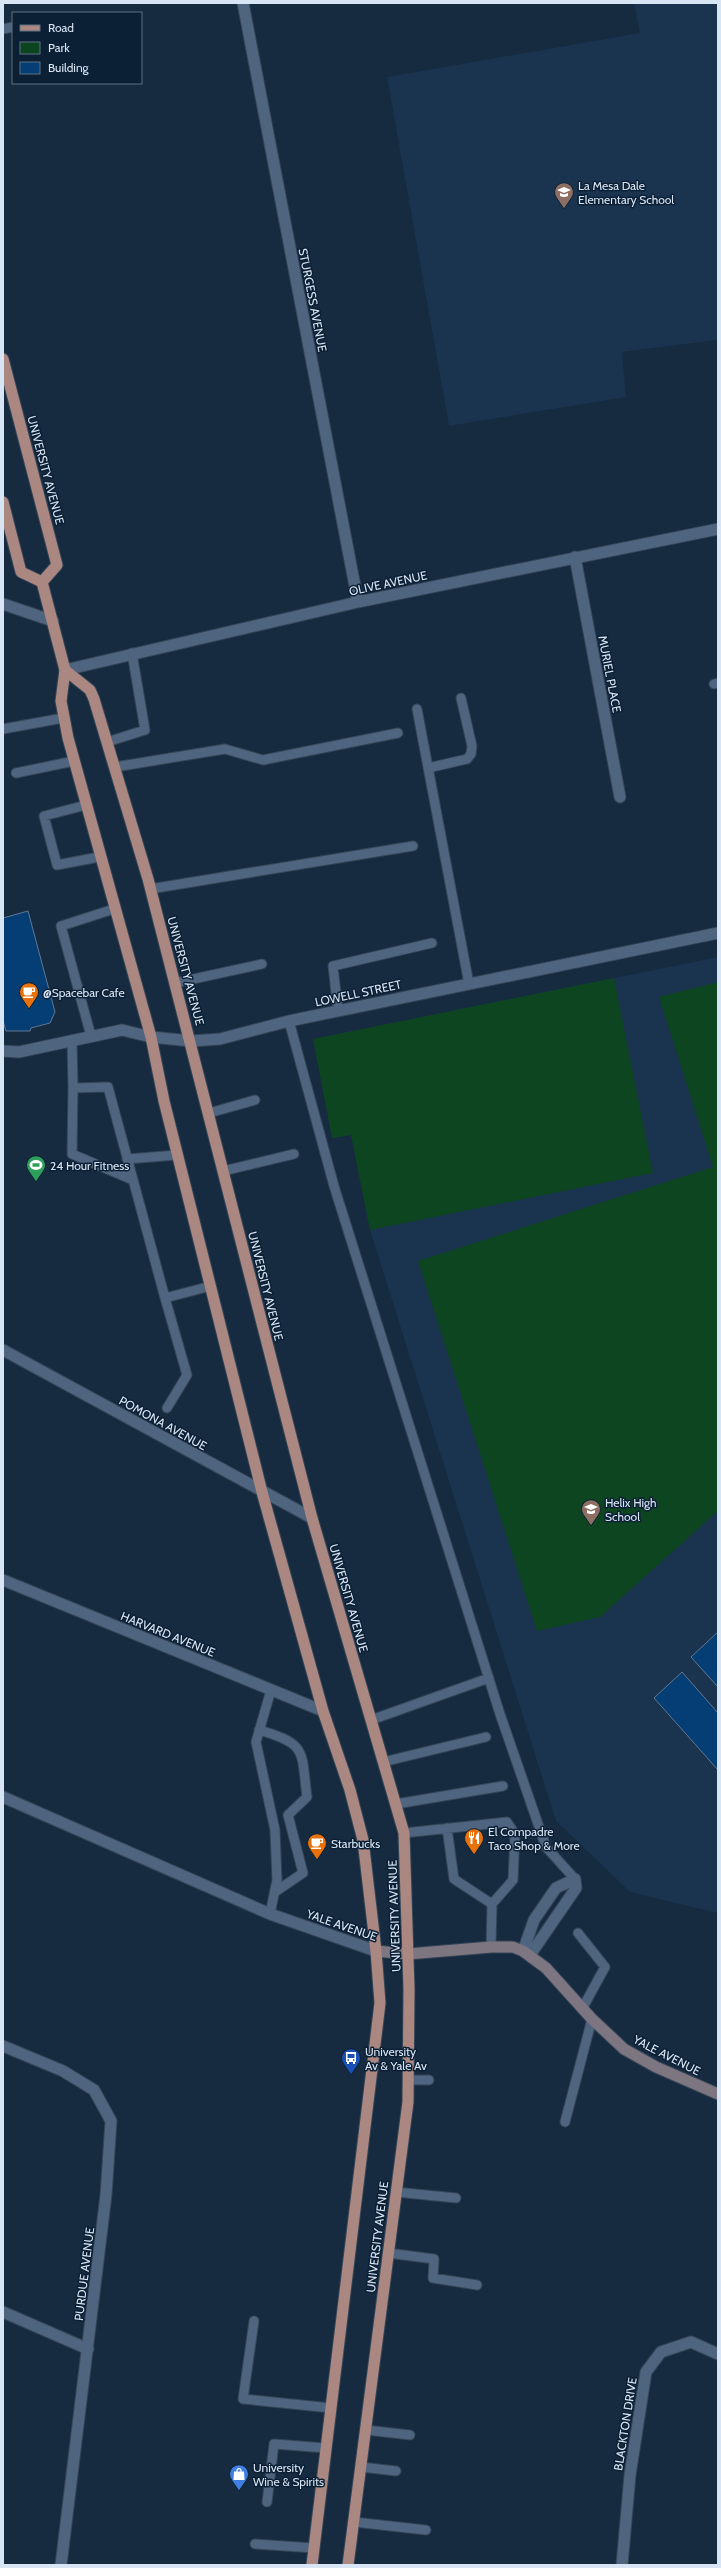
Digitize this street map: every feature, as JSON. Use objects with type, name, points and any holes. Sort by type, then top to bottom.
[{"type":"main road","name":"UNIVERSITY AVENUE","points":[[3,359],[58,565],[42,582],[65,670],[61,701],[63,718],[99,857],[151,1037],[177,1155],[262,1492],[323,1711],[350,1790],[364,1840],[380,2003],[312,2565]]},
{"type":"main road","points":[[3,502],[21,572],[42,582]]},
{"type":"main road","name":"UNIVERSITY AVENUE","points":[[65,670],[90,690],[115,767],[191,1041],[312,1518],[404,1833],[408,1954],[408,2080],[396,2192],[348,2565]]},
{"type":"main road","name":"YALE AVENUE","points":[[376,1951],[408,1954],[491,1946],[513,1947],[526,1953],[546,1968],[582,2009],[624,2049],[656,2067],[718,2094]]},
{"type":"street","name":"STURGESS AVENUE","points":[[244,3],[358,602]]},
{"type":"street","name":"OLIVE AVENUE","points":[[65,670],[132,653],[358,602],[718,529]]},
{"type":"street","name":"MURIEL PLACE","points":[[575,557],[620,796]]},
{"type":"street","points":[[3,604],[53,621]]},
{"type":"street","name":"LOWELL STREET","points":[[3,1051],[19,1052],[122,1030],[151,1037],[191,1041],[220,1039],[288,1021],[718,933]]},
{"type":"street","name":"POMONA AVENUE","points":[[3,1350],[312,1518]]},
{"type":"street","name":"HARVARD AVENUE","points":[[3,1580],[323,1711]]},
{"type":"street","name":"YALE AVENUE","points":[[3,1797],[270,1914],[376,1951]]},
{"type":"street","points":[[575,1878],[576,1888],[526,1953],[534,1920],[556,1888],[575,1878]]},
{"type":"street","name":"PURDUE AVENUE","points":[[3,2046],[63,2071],[94,2090],[111,2121],[106,2195],[61,2565]]},
{"type":"street","points":[[3,2312],[88,2350]]},
{"type":"street","name":"BLACKTON DRIVE","points":[[622,2565],[632,2460],[646,2372],[662,2352],[691,2342],[718,2354]]},
{"type":"lane","points":[[107,742],[145,730],[132,653]]},
{"type":"lane","points":[[428,768],[467,759],[471,754],[472,746],[461,698]]},
{"type":"lane","points":[[416,709],[469,984]]},
{"type":"lane","points":[[3,729],[63,718]]},
{"type":"lane","points":[[115,767],[225,749],[263,760],[398,733]]},
{"type":"lane","points":[[16,773],[74,762]]},
{"type":"lane","points":[[86,805],[44,816],[57,865],[99,857]]},
{"type":"lane","points":[[150,889],[413,846]]},
{"type":"lane","points":[[91,1036],[61,926],[114,910]]},
{"type":"lane","points":[[338,1011],[333,966],[432,942]]},
{"type":"lane","points":[[175,983],[262,964]]},
{"type":"lane","points":[[288,1021],[334,1186],[489,1678],[546,1847],[575,1878]]},
{"type":"lane","points":[[72,1040],[72,1154],[133,1180]]},
{"type":"lane","points":[[73,1088],[108,1087],[187,1375],[168,1408]]},
{"type":"lane","points":[[209,1113],[255,1100]]},
{"type":"lane","points":[[223,1171],[294,1154]]},
{"type":"lane","points":[[127,1159],[177,1155]]},
{"type":"lane","points":[[165,1298],[211,1286]]},
{"type":"lane","points":[[371,1720],[489,1678]]},
{"type":"lane","points":[[270,1914],[277,1880],[275,1830],[256,1742],[271,1690]]},
{"type":"lane","points":[[259,1730],[287,1738],[301,1752],[307,1797],[288,1815],[303,1873],[275,1892]]},
{"type":"lane","points":[[384,1762],[486,1737]]},
{"type":"lane","points":[[396,1804],[503,1786]]},
{"type":"lane","points":[[404,1833],[507,1822],[515,1834],[513,1880],[492,1904],[491,1946]]},
{"type":"lane","points":[[447,1828],[454,1879],[492,1904]]},
{"type":"lane","points":[[578,1933],[605,1967],[582,2009]]},
{"type":"lane","points":[[564,2122],[592,2019]]},
{"type":"lane","points":[[408,2080],[429,2080]]},
{"type":"lane","points":[[396,2192],[456,2198]]},
{"type":"lane","points":[[388,2253],[434,2259],[433,2278],[477,2285]]},
{"type":"lane","points":[[254,2321],[243,2399],[331,2408]]},
{"type":"lane","points":[[366,2430],[410,2435]]},
{"type":"lane","points":[[267,2502],[274,2444],[326,2448]]},
{"type":"lane","points":[[361,2467],[396,2471]]},
{"type":"lane","points":[[354,2522],[426,2530]]},
{"type":"lane","points":[[255,2544],[314,2548]]},
{"type":"shaded area","name":"La Mesa Dale Elementary School","points":[[634,3],[718,3],[718,340],[622,352],[626,397],[449,426],[387,77],[640,33]]},
{"type":"shaded area","name":"Helix High School","points":[[718,957],[718,1913],[630,1892],[556,1821],[370,1230],[351,1135],[332,1138],[313,1039]]},
{"type":"green space","points":[[614,978],[653,1173],[370,1230],[351,1135],[332,1138],[313,1039]]},
{"type":"green space","points":[[718,982],[718,1511],[600,1617],[537,1631],[418,1261],[713,1167],[659,997]]},
{"type":"building","points":[[28,911],[55,1012],[50,1023],[31,1028],[30,1031],[6,1031],[3,1021],[3,918]]},
{"type":"building","points":[[718,1632],[718,1687],[691,1657]]},
{"type":"building","points":[[682,1672],[718,1713],[718,1770],[654,1698]]},
{"type":"place","name":"La Mesa Dale Elementary School","points":[[564,209]]},
{"type":"place","name":"@Spacebar Cafe","points":[[29,1009]]},
{"type":"place","name":"24 Hour Fitness","points":[[36,1182]]},
{"type":"place","name":"Helix High School","points":[[591,1526]]},
{"type":"place","name":"El Compadre Taco Shop & More","points":[[474,1855]]},
{"type":"place","name":"Starbucks","points":[[317,1860]]},
{"type":"place","name":"University Av & Yale Av","points":[[351,2075]]},
{"type":"place","name":"University Wine & Spirits","points":[[239,2491]]}]
